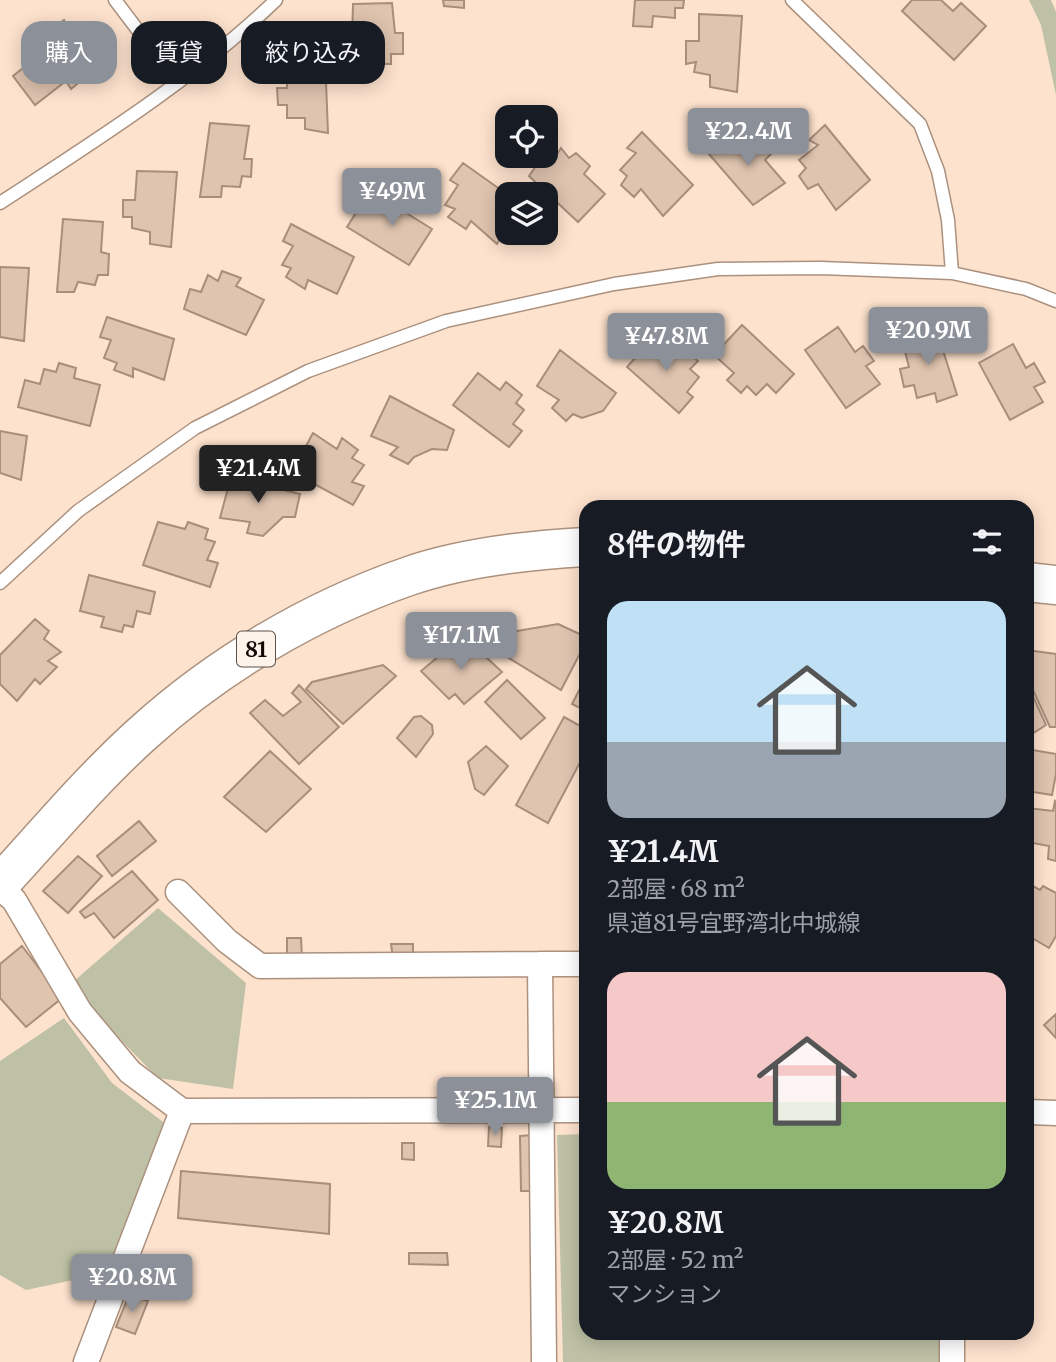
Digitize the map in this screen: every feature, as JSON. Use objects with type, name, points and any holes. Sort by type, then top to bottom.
[{"type":"main road","name":"81","points":[[0,886],[141,735],[184,699],[267,642],[359,596],[411,576],[521,552],[579,548]]},
{"type":"main road","points":[[1034,583],[1056,585]]},
{"type":"street","points":[[0,886],[15,900],[80,1012],[130,1072],[182,1111],[579,1110]]},
{"type":"street","points":[[178,892],[227,941],[260,967],[579,964]]},
{"type":"street","points":[[540,964],[544,1362]]},
{"type":"street","points":[[86,1362],[182,1111]]},
{"type":"street","points":[[1034,1112],[1056,1113]]},
{"type":"street","points":[[952,1340],[952,1362]]},
{"type":"lane","points":[[114,0],[131,22]]},
{"type":"lane","points":[[227,44],[250,26],[276,0]]},
{"type":"lane","points":[[792,0],[920,124],[938,171],[948,220],[952,273]]},
{"type":"lane","points":[[0,203],[99,138],[174,84]]},
{"type":"lane","points":[[0,583],[78,511],[195,428],[308,371],[446,321],[614,284],[719,269],[821,268],[952,273],[1026,289],[1056,301]]},
{"type":"green space","points":[[1029,0],[1051,0],[1056,12],[1056,95],[1041,25]]},
{"type":"green space","points":[[158,908],[246,983],[233,1089],[158,1078],[112,1031],[73,982]]},
{"type":"green space","points":[[64,1018],[112,1083],[167,1125],[111,1272],[26,1290],[0,1275],[0,1061]]},
{"type":"green space","points":[[579,1134],[579,1340],[942,1340],[943,1362],[563,1362],[557,1135]]},
{"type":"building","points":[[443,0],[464,0],[464,8],[444,6]]},
{"type":"building","points":[[635,0],[684,0],[683,8],[675,8],[675,18],[653,16],[652,27],[633,26]]},
{"type":"building","points":[[912,0],[941,0],[953,11],[961,3],[986,26],[954,60],[902,11]]},
{"type":"building","points":[[392,3],[395,33],[403,33],[403,54],[391,54],[391,64],[385,64],[385,21],[353,21],[353,4]]},
{"type":"building","points":[[699,14],[742,16],[737,92],[710,87],[710,75],[694,72],[696,62],[686,64],[686,41],[699,41]]},
{"type":"building","points":[[21,70],[21,84],[62,84],[35,105],[13,76]]},
{"type":"building","points":[[287,84],[326,84],[328,133],[305,129],[305,118],[287,118],[287,105],[278,105],[277,88],[287,88]]},
{"type":"building","points":[[210,123],[249,126],[244,159],[252,159],[251,177],[242,176],[240,187],[222,186],[221,197],[200,197]]},
{"type":"building","points":[[825,125],[870,180],[836,210],[818,184],[808,189],[799,176],[806,168],[799,160],[818,145],[809,140]]},
{"type":"building","points":[[642,132],[693,185],[663,216],[641,189],[634,197],[621,185],[627,176],[620,170],[636,153],[627,148]]},
{"type":"building","points":[[743,137],[750,145],[758,139],[772,153],[765,160],[785,183],[753,205],[708,153],[721,139],[731,147]]},
{"type":"building","points":[[561,148],[569,158],[576,153],[590,166],[584,174],[605,194],[578,222],[558,203],[558,182],[535,182],[529,176],[534,168],[558,168],[558,153]]},
{"type":"building","points":[[463,163],[495,186],[495,242],[471,221],[466,229],[448,217],[455,209],[445,205],[458,185],[450,180]]},
{"type":"building","points":[[137,171],[177,172],[171,247],[150,244],[150,232],[132,228],[132,217],[123,217],[123,200],[135,200]]},
{"type":"building","points":[[397,196],[413,206],[408,214],[432,229],[409,265],[347,227],[361,205],[372,212],[382,197],[392,204]]},
{"type":"building","points":[[63,219],[103,222],[101,252],[109,254],[108,275],[98,275],[95,285],[78,282],[74,292],[57,292]]},
{"type":"building","points":[[291,224],[354,257],[337,294],[308,280],[305,289],[286,277],[291,268],[282,265],[293,246],[283,241]]},
{"type":"building","points":[[0,267],[29,268],[24,341],[0,337]]},
{"type":"building","points":[[222,271],[241,278],[236,286],[264,300],[246,335],[184,309],[190,289],[201,292],[208,275],[218,281]]},
{"type":"building","points":[[107,317],[174,339],[164,380],[133,368],[133,377],[114,370],[117,363],[104,358],[111,340],[100,337]]},
{"type":"building","points":[[742,325],[794,374],[776,393],[767,384],[756,395],[747,386],[741,393],[727,380],[734,373],[714,355]]},
{"type":"building","points":[[838,327],[855,352],[863,346],[874,361],[866,366],[880,384],[846,408],[805,350]]},
{"type":"building","points":[[937,331],[957,395],[937,402],[935,393],[917,398],[914,385],[904,387],[900,369],[909,367],[902,340]]},
{"type":"building","points":[[655,336],[677,356],[684,349],[698,361],[690,369],[699,377],[687,392],[693,397],[679,413],[627,367]]},
{"type":"building","points":[[1013,344],[1026,368],[1034,363],[1045,382],[1034,387],[1043,402],[1010,420],[979,363]]},
{"type":"building","points":[[560,350],[616,393],[603,411],[582,418],[573,414],[566,421],[552,408],[559,400],[537,386]]},
{"type":"building","points":[[59,363],[76,368],[74,378],[100,385],[90,426],[18,407],[25,380],[40,384],[44,369],[56,372]]},
{"type":"building","points":[[478,373],[500,390],[506,382],[522,395],[516,403],[524,410],[513,424],[522,431],[509,447],[453,405]]},
{"type":"building","points":[[390,396],[454,430],[447,450],[432,449],[414,457],[408,464],[390,455],[398,447],[371,436]]},
{"type":"building","points":[[0,431],[27,436],[21,480],[0,473]]},
{"type":"building","points":[[313,433],[337,449],[342,438],[358,450],[352,458],[364,465],[352,482],[364,486],[353,505],[292,472]]},
{"type":"building","points":[[231,477],[300,494],[295,517],[283,517],[263,536],[247,533],[250,522],[220,518]]},
{"type":"building","points":[[158,522],[185,529],[188,522],[208,529],[205,539],[215,542],[207,560],[218,563],[210,587],[143,565]]},
{"type":"building","points":[[89,575],[155,592],[150,614],[137,611],[133,627],[124,625],[122,632],[101,627],[104,617],[80,611]]},
{"type":"building","points":[[35,619],[49,631],[44,639],[61,652],[48,661],[57,667],[40,684],[35,679],[17,701],[0,684],[0,655]]},
{"type":"building","points":[[558,624],[579,634],[579,655],[561,690],[486,644],[493,635]]},
{"type":"building","points":[[456,642],[463,647],[470,642],[502,672],[464,704],[455,694],[449,699],[421,671]]},
{"type":"building","points":[[1034,651],[1056,654],[1056,727],[1050,727],[1034,692]]},
{"type":"building","points":[[383,665],[396,676],[343,724],[306,689],[312,682]]},
{"type":"building","points":[[507,680],[545,718],[521,739],[485,702]]},
{"type":"building","points":[[299,685],[339,727],[299,764],[250,713],[265,700],[283,716],[301,702],[292,693]]},
{"type":"building","points":[[579,690],[579,708],[572,704]]},
{"type":"building","points":[[1034,698],[1046,725],[1034,733]]},
{"type":"building","points":[[421,716],[432,725],[433,734],[416,757],[397,738],[414,717]]},
{"type":"building","points":[[564,717],[579,725],[579,764],[548,823],[516,805]]},
{"type":"building","points":[[486,746],[508,766],[484,795],[475,789],[468,762]]},
{"type":"building","points":[[1034,750],[1056,754],[1052,795],[1034,792]]},
{"type":"building","points":[[270,751],[311,789],[266,832],[224,797]]},
{"type":"building","points":[[1055,801],[1056,861],[1048,859],[1049,846],[1034,843],[1034,809],[1053,811]]},
{"type":"building","points":[[139,821],[156,841],[112,876],[97,856]]},
{"type":"building","points":[[78,856],[102,876],[68,913],[43,891]]},
{"type":"building","points":[[132,871],[158,900],[114,938],[94,913],[85,918],[80,912]]},
{"type":"building","points":[[1043,886],[1056,893],[1056,936],[1049,948],[1034,939],[1034,887],[1040,890]]},
{"type":"building","points":[[287,938],[301,938],[302,958],[287,957]]},
{"type":"building","points":[[391,944],[413,944],[413,958],[393,958]]},
{"type":"building","points":[[22,946],[62,998],[26,1027],[0,998],[0,964]]},
{"type":"building","points":[[1056,1014],[1056,1038],[1044,1025]]},
{"type":"building","points":[[489,1127],[502,1128],[501,1147],[488,1146]]},
{"type":"building","points":[[533,1135],[533,1191],[521,1191],[520,1136]]},
{"type":"building","points":[[402,1143],[414,1143],[414,1160],[402,1159]]},
{"type":"building","points":[[181,1171],[330,1184],[329,1234],[178,1218]]},
{"type":"building","points":[[409,1253],[447,1253],[448,1265],[409,1264]]},
{"type":"building","points":[[129,1295],[148,1301],[135,1334],[116,1327]]}]
